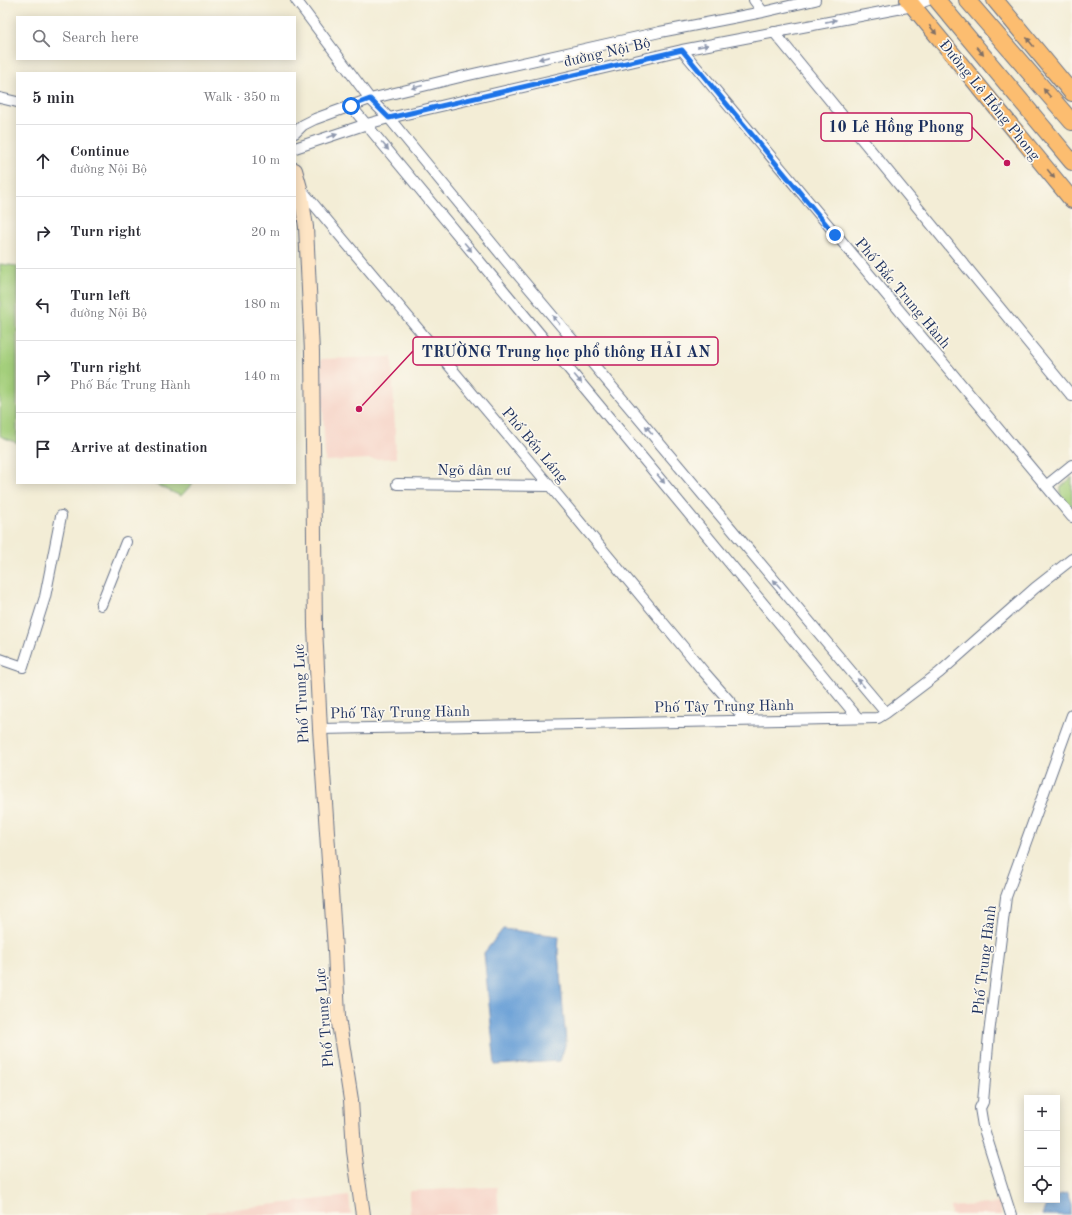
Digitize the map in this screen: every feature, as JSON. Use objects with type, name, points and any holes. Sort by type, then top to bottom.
[{"type":"main road","name":"Đường Lê Hồng Phong","points":[[937,0],[1072,162]]},
{"type":"main road","points":[[967,0],[1072,122]]},
{"type":"main road","points":[[996,0],[1072,93]]},
{"type":"main road","name":"Đường Lê Hồng Phong","points":[[910,3],[1072,200]]},
{"type":"street","points":[[296,0],[370,99],[389,118],[509,264],[886,713]]},
{"type":"street","points":[[754,0],[763,12]]},
{"type":"street","name":"đường Nội Bộ","points":[[296,132],[303,125],[315,119],[370,99],[467,75],[815,0]]},
{"type":"street","name":"đường Nội Bộ","points":[[296,148],[389,118],[682,50],[928,0]]},
{"type":"street","points":[[774,32],[1072,396]]},
{"type":"street","name":"Phố Bắc Trung Hành","points":[[682,50],[1072,518]]},
{"type":"street","points":[[0,98],[16,102]]},
{"type":"street","points":[[351,106],[858,718]]},
{"type":"street","name":"Phố Trung Lực","points":[[296,174],[300,188],[306,227],[312,352],[315,627],[338,1017],[351,1100],[354,1151],[363,1215]]},
{"type":"street","name":"Phố Bến Láng","points":[[300,188],[704,672],[746,720]]},
{"type":"street","points":[[1046,486],[1072,466]]},
{"type":"street","name":"Ngõ dân cư","points":[[397,484],[550,486]]},
{"type":"street","points":[[0,660],[23,667],[45,597],[61,516]]},
{"type":"street","points":[[101,605],[126,542]]},
{"type":"street","name":"Phố Tây Trung Hành","points":[[320,729],[878,718],[939,672],[1035,588],[1072,559]]},
{"type":"street","name":"Phố Trung Hành","points":[[1011,1215],[983,1126],[980,1108],[983,1102],[992,1010],[1006,897],[1072,715]]},
{"type":"shaded area","points":[[392,357],[396,458],[325,461],[321,359]]},
{"type":"shaded area","points":[[497,1187],[499,1215],[410,1215],[409,1191]]},
{"type":"shaded area","points":[[349,1196],[351,1215],[206,1215],[206,1212]]},
{"type":"shaded area","points":[[1000,1203],[1001,1215],[951,1215],[950,1207]]},
{"type":"green space","points":[[0,264],[16,266],[16,443],[0,436]]},
{"type":"green space","points":[[1072,477],[1072,507],[1060,495],[1061,487]]},
{"type":"green space","points":[[154,484],[192,484],[181,496]]},
{"type":"water","points":[[503,929],[559,936],[558,952],[566,1042],[560,1061],[495,1065],[484,953]]},
{"type":"water","points":[[1067,1193],[1071,1204],[1071,1215],[1042,1215],[1047,1203],[1060,1203],[1060,1194]]},
{"type":"place","name":"10 Lê Hồng Phong","points":[[1007,163]]},
{"type":"place","name":"TRƯỜNG Trung học phổ thông HẢI AN","points":[[359,409]]},
{"type":"route","points":[[351,106],[370,99],[389,118],[682,50],[835,235]]}]
